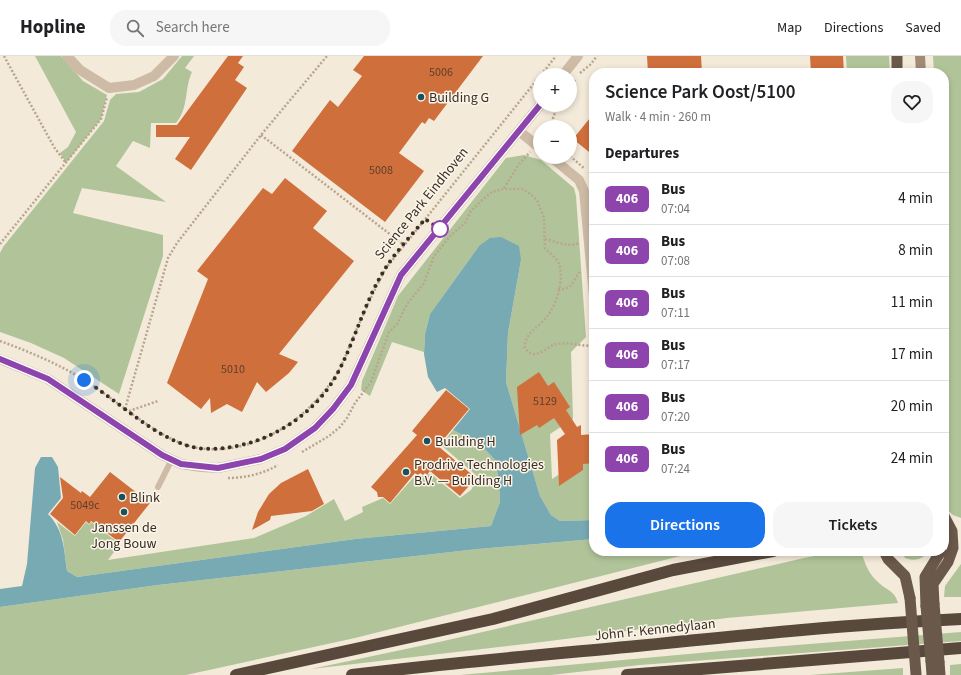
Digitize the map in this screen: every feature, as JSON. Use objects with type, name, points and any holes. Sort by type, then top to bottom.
[{"type":"highway","points":[[897,56],[897,68]]},
{"type":"highway","points":[[929,596],[934,581],[952,556],[952,531]]},
{"type":"highway","points":[[236,675],[493,619],[673,570],[747,556]]},
{"type":"highway","points":[[886,556],[905,576],[910,598],[916,674]]},
{"type":"highway","points":[[936,674],[926,574],[938,556]]},
{"type":"highway","name":"John F. Kennedylaan","points":[[352,675],[444,664],[734,636],[893,622],[961,619]]},
{"type":"highway","points":[[627,675],[961,648]]},
{"type":"main road","points":[[920,56],[921,68]]},
{"type":"street","points":[[67,56],[80,70],[109,88],[134,85],[154,76],[174,56]]},
{"type":"street","points":[[569,68],[578,56]]},
{"type":"street","points":[[0,359],[48,379],[162,455],[181,464],[218,468],[261,459],[285,449],[315,428],[333,409],[351,385],[401,275],[534,112]]},
{"type":"street","points":[[519,131],[533,143]]},
{"type":"street","points":[[560,164],[579,180],[584,191],[589,239]]},
{"type":"lane","points":[[158,487],[172,459]]},
{"type":"path","points":[[4,56],[54,147],[66,163]]},
{"type":"path","points":[[125,408],[168,258],[177,243],[261,135],[327,56]]},
{"type":"path","name":"Science Park Eindhoven","points":[[546,68],[556,56]]},
{"type":"path","points":[[577,76],[591,64],[597,56]]},
{"type":"path","name":"Science Park Eindhoven","points":[[0,341],[64,368],[94,386],[153,428],[193,447],[236,447],[276,432],[306,412],[335,377],[374,290],[386,268],[533,85]]},
{"type":"path","points":[[0,244],[101,119],[109,88]]},
{"type":"path","points":[[261,135],[404,245]]},
{"type":"path","points":[[503,188],[517,167],[533,152]]},
{"type":"path","points":[[545,238],[575,245],[589,239]]},
{"type":"path","points":[[558,289],[567,290],[572,286],[581,270],[589,270]]},
{"type":"path","points":[[129,411],[158,400]]},
{"type":"green space","points":[[35,56],[61,56],[83,81],[107,95],[101,119],[66,163],[60,153],[68,147],[76,132]]},
{"type":"green space","points":[[182,56],[194,56],[185,68],[192,72],[188,85],[185,105],[180,117],[176,123],[151,123],[150,148],[133,141],[116,166],[166,202],[82,188],[73,213],[163,235],[163,256],[119,394],[64,358],[31,343],[0,332],[0,253],[3,247],[104,121],[110,100],[116,94],[139,92],[163,79]]},
{"type":"green space","points":[[846,56],[889,56],[890,68],[847,68]]},
{"type":"green space","points":[[933,56],[961,56],[961,518],[953,515],[949,511],[949,68],[934,68]]},
{"type":"green space","points":[[524,155],[533,158],[533,164],[546,164],[574,188],[576,196],[586,337],[571,352],[573,419],[550,434],[552,479],[575,464],[589,460],[589,520],[560,521],[551,515],[540,496],[506,382],[508,333],[521,260],[479,246],[430,314],[425,334],[424,352],[392,342],[370,396],[361,390],[362,381],[398,296],[506,158]]},
{"type":"green space","points":[[453,430],[480,444],[495,460],[499,481],[500,502],[491,526],[355,539],[77,577],[67,571],[63,540],[57,522],[75,536],[86,522],[89,525],[91,522],[120,544],[108,560],[254,538],[306,516],[334,499],[345,521],[363,512],[362,507],[383,498],[390,504],[413,478],[431,474],[460,498],[471,490],[478,477],[441,445]]},
{"type":"green space","points":[[589,539],[589,556],[680,556],[355,638],[186,675],[0,675],[0,607],[158,585],[478,549]]},
{"type":"green space","points":[[815,556],[863,556],[871,575],[895,595],[898,603],[727,618],[542,642],[311,669],[439,642]]},
{"type":"green space","points":[[904,556],[924,556],[915,560],[905,558]]},
{"type":"green space","points":[[961,564],[961,597],[944,597],[945,586]]},
{"type":"green space","points":[[961,632],[961,641],[640,665],[551,675],[460,675],[732,650]]},
{"type":"green space","points":[[961,664],[961,675],[950,675],[950,665]]},
{"type":"green space","points":[[903,668],[903,675],[810,675]]},
{"type":"water","points":[[501,237],[519,246],[521,260],[508,333],[506,382],[540,496],[551,515],[560,521],[589,520],[589,539],[478,549],[158,585],[0,607],[0,589],[22,586],[27,564],[35,468],[41,457],[52,457],[58,467],[61,498],[48,514],[53,520],[60,534],[64,548],[67,571],[77,577],[355,539],[491,526],[500,502],[499,481],[495,460],[480,444],[453,430],[470,409],[445,388],[437,392],[428,377],[424,354],[425,334],[430,314],[479,246],[490,238]]},
{"type":"building","points":[[228,56],[243,56],[238,63],[244,67],[235,80],[247,88],[191,170],[175,159],[190,137],[156,137],[156,125],[177,125]]},
{"type":"building","points":[[364,56],[483,56],[434,121],[429,118],[425,124],[422,122],[399,153],[424,171],[385,222],[292,151],[330,100],[338,107],[362,76],[353,70]]},
{"type":"building","points":[[647,56],[701,56],[702,68],[648,68]]},
{"type":"building","points":[[810,56],[843,56],[844,68],[811,68]]},
{"type":"building","points":[[589,119],[589,152],[577,142],[577,134]]},
{"type":"building","points":[[285,178],[327,211],[313,228],[354,261],[279,354],[298,362],[289,373],[266,392],[257,382],[242,412],[227,404],[211,413],[210,398],[201,409],[167,383],[208,279],[197,271],[263,188],[272,194]]},
{"type":"building","points":[[539,372],[548,386],[554,382],[570,407],[566,410],[577,427],[581,425],[581,435],[589,434],[589,463],[583,464],[583,470],[559,486],[557,440],[565,434],[554,418],[539,428],[537,425],[520,435],[517,387]]},
{"type":"building","points":[[446,390],[469,409],[438,446],[476,478],[460,496],[430,471],[427,475],[425,473],[423,475],[420,473],[418,476],[415,473],[390,503],[383,497],[378,497],[377,492],[371,487],[417,435],[412,431]]},
{"type":"building","points":[[308,469],[324,504],[312,511],[271,516],[270,520],[252,530],[258,512],[269,494],[281,483]]},
{"type":"building","points":[[110,472],[150,503],[119,542],[91,521],[89,524],[86,521],[75,535],[50,514],[63,498],[60,477],[81,493],[82,491],[90,497]]},
{"type":"bus line","name":"406","points":[[0,359],[48,379],[162,455],[181,464],[218,468],[261,459],[285,449],[315,428],[333,409],[351,385],[401,275],[534,112]]},
{"type":"place","name":"Building G","points":[[421,97]]},
{"type":"place","name":"Building H","points":[[427,441]]},
{"type":"place","name":"Prodrive Technologies B.V. — Building H","points":[[406,472]]},
{"type":"place","name":"Blink","points":[[122,497]]},
{"type":"place","name":"Janssen de Jong Bouw","points":[[124,512]]},
{"type":"route","points":[[84,380],[153,428],[193,447],[236,447],[258,440],[276,432],[306,412],[323,393],[335,377],[374,290],[386,268],[425,219],[440,229]]}]
